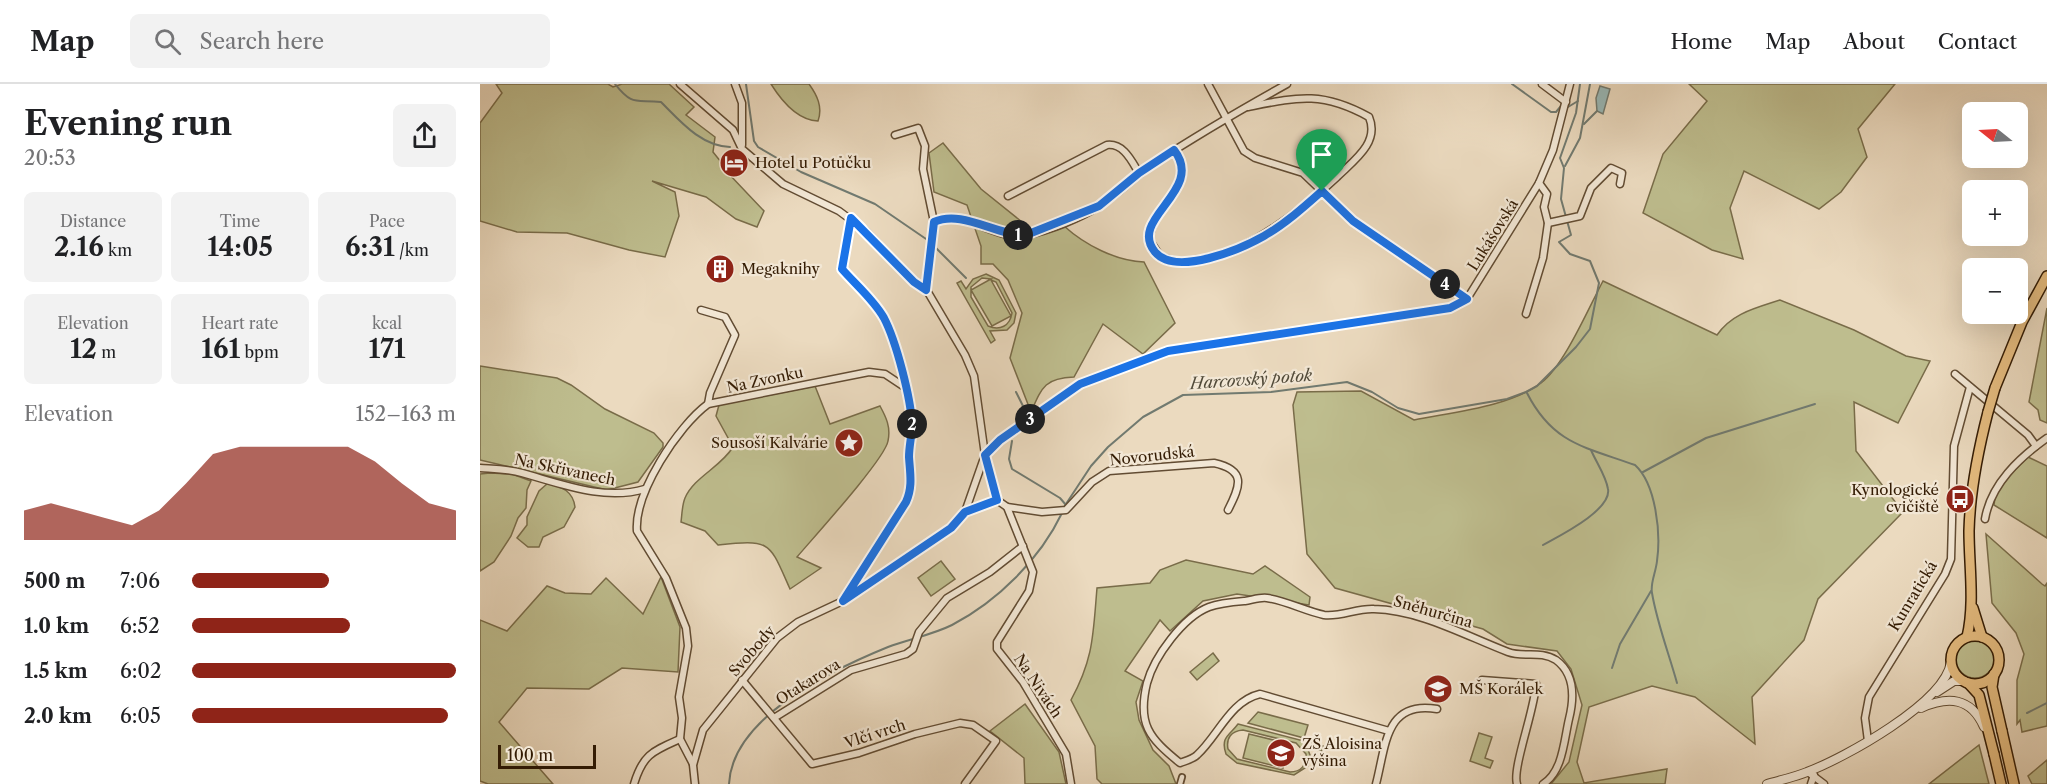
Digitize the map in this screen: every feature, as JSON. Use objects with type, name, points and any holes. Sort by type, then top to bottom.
[{"type":"main road","points":[[2001,784],[1979,694],[1954,671],[1951,662],[1954,649],[1967,637],[1971,603],[1969,567],[1972,494],[1988,412],[1995,388],[2022,322],[2047,276]]},
{"type":"main road","points":[[1971,603],[1983,637]]},
{"type":"main road","points":[[1967,637],[1983,637],[1991,642],[1997,651],[1998,661],[1992,687],[2014,784]]},
{"type":"main road","points":[[1965,681],[1981,682],[1996,671]]},
{"type":"street","points":[[680,84],[733,130],[742,149],[783,184],[851,218],[914,282],[926,290],[965,355],[974,376],[985,455],[997,500],[1007,507]]},
{"type":"street","points":[[735,84],[742,103],[742,149]]},
{"type":"street","points":[[985,455],[1000,440],[1080,384],[1168,351],[1450,308],[1467,299],[1353,221],[1303,173],[1249,155],[1244,151],[1208,84]]},
{"type":"street","points":[[934,222],[942,218],[963,220],[1013,235],[1026,235],[1099,206],[1139,173],[1174,150],[1287,84]]},
{"type":"street","points":[[1542,84],[1566,102]]},
{"type":"street","name":"Lukášovská","points":[[1467,299],[1539,183],[1553,150],[1570,84]]},
{"type":"street","points":[[1174,150],[1181,160],[1183,175],[1149,234],[1154,251],[1168,260],[1194,261],[1247,244],[1298,212],[1365,149],[1372,131],[1369,117],[1314,97],[1293,98],[1248,107]]},
{"type":"street","points":[[895,135],[915,127],[921,130],[925,146],[923,169],[934,222],[926,290]]},
{"type":"street","points":[[1008,196],[1107,145],[1113,144],[1123,149],[1139,173]]},
{"type":"street","points":[[1548,223],[1580,216],[1591,188],[1611,168],[1622,173],[1620,184]]},
{"type":"street","points":[[1526,314],[1543,258],[1548,223],[1544,207],[1547,194],[1539,183]]},
{"type":"street","points":[[843,601],[911,493],[909,449],[912,425],[906,387],[884,317],[842,269],[851,218]]},
{"type":"street","name":"Na Zvonku","points":[[701,310],[725,317],[735,335],[710,393],[708,404],[869,372],[885,374],[906,387]]},
{"type":"street","points":[[1955,374],[2028,435],[2036,446]]},
{"type":"street","name":"Kunratická","points":[[1868,741],[1865,718],[1869,698],[1945,574],[1951,559],[1954,446],[1970,387]]},
{"type":"street","points":[[693,765],[680,739],[682,718],[679,697],[688,646],[686,628],[666,578],[637,531],[645,489],[679,435],[696,414],[708,404]]},
{"type":"street","points":[[1985,519],[1988,506],[2001,480],[2046,439]]},
{"type":"street","name":"Svobody","points":[[695,784],[693,765],[703,730],[742,680],[786,630],[843,601],[951,528],[965,512],[985,455]]},
{"type":"street","name":"Novorudská","points":[[1007,507],[1054,512],[1066,510],[1092,482],[1109,471],[1214,462],[1227,465],[1236,473],[1239,482],[1228,510]]},
{"type":"street","name":"Na Skřivanech","points":[[480,468],[521,472],[549,482],[610,494],[627,494],[645,489]]},
{"type":"street","name":"Svobody","points":[[965,512],[997,500]]},
{"type":"street","name":"Na Nivách","points":[[1007,507],[1034,577],[1029,591],[996,646],[1023,682],[1066,754],[1071,784]]},
{"type":"street","name":"Otakarova","points":[[774,717],[851,670],[906,654],[913,649],[919,632],[947,598],[990,572],[1023,546]]},
{"type":"street","name":"Sněhurčina","points":[[1389,731],[1260,694],[1249,697],[1232,713],[1196,756],[1180,763],[1154,742],[1143,719],[1144,697],[1151,669],[1165,646],[1188,621],[1208,608],[1266,598],[1325,615],[1372,609],[1385,610],[1439,624],[1480,638],[1510,653],[1544,654],[1558,662],[1572,686],[1573,701],[1556,771],[1543,784]]},
{"type":"street","points":[[1931,696],[1948,675],[1951,662]]},
{"type":"street","name":"Vlčí vrch","points":[[742,680],[812,764],[859,753],[915,734],[960,723],[974,725],[996,741],[964,784]]},
{"type":"street","points":[[1482,680],[1536,684],[1532,717],[1516,772],[1517,784]]},
{"type":"street","points":[[1767,784],[1811,773],[1868,741],[1954,681],[1965,681]]},
{"type":"street","points":[[1911,711],[1943,700],[1966,703],[1980,719],[1994,754]]},
{"type":"street","points":[[1376,784],[1389,731],[1395,719],[1410,708],[1437,709]]},
{"type":"street","points":[[634,784],[639,766],[650,752],[680,739]]},
{"type":"street","points":[[1811,773],[1811,784]]},
{"type":"street","points":[[1811,773],[1824,784]]},
{"type":"street","points":[[1180,784],[1182,777]]},
{"type":"shaded area","points":[[496,84],[608,84],[613,87],[622,84],[669,84],[694,107],[686,115],[715,137],[713,152],[733,177],[728,173],[764,211],[757,227],[736,219],[706,197],[652,181],[675,192],[679,216],[665,257],[567,233],[517,232],[480,221],[480,123],[502,93]]},
{"type":"shaded area","points":[[771,84],[809,84],[818,101],[820,111],[818,121],[810,120],[797,113]]},
{"type":"shaded area","points":[[1689,84],[1895,84],[1858,129],[1867,157],[1841,192],[1819,209],[1744,171],[1730,208],[1743,259],[1712,250],[1643,213],[1663,154],[1707,101]]},
{"type":"shaded area","points":[[943,143],[981,189],[1037,234],[1064,226],[1081,240],[1101,251],[1123,259],[1144,262],[1175,323],[1143,354],[1103,324],[1074,377],[1057,379],[1046,386],[1038,396],[1031,412],[1010,358],[1022,313],[1008,280],[993,264],[981,264],[981,246],[967,205],[934,192],[929,153]]},
{"type":"shaded area","points":[[986,274],[999,280],[1016,313],[1014,323],[1007,330],[990,331],[995,340],[991,343],[957,283],[961,281],[966,289],[973,279]],"holes":[[[982,278],[991,279],[971,290],[971,287]],[[991,280],[996,282],[1012,313],[1011,317],[1007,324],[1000,328],[988,326],[971,297],[971,290],[992,326],[1011,316]]]},
{"type":"shaded area","points":[[1603,281],[1717,335],[1737,316],[1780,300],[1854,330],[1906,356],[1930,361],[1898,423],[1854,402],[1856,451],[1903,512],[1818,599],[1804,640],[1752,697],[1755,744],[1695,697],[1652,686],[1589,707],[1577,762],[1584,783],[1667,769],[1665,784],[1551,784],[1569,762],[1582,705],[1571,669],[1557,651],[1507,644],[1483,629],[1335,588],[1307,554],[1293,405],[1297,392],[1361,391],[1414,420],[1480,408],[1513,398],[1541,383],[1550,375],[1567,350]]},
{"type":"shaded area","points":[[2047,308],[2047,423],[2040,420],[2038,410],[2029,402]]},
{"type":"shaded area","points":[[480,366],[557,378],[605,409],[654,433],[663,443],[663,447],[638,482],[607,490],[480,460]]},
{"type":"shaded area","points":[[815,386],[830,424],[880,406],[887,422],[889,436],[875,464],[797,557],[821,568],[790,589],[777,561],[766,547],[749,543],[718,545],[705,531],[681,522],[682,510],[689,491],[733,447],[716,416],[719,405]]},
{"type":"shaded area","points":[[2028,457],[2047,466],[2047,538],[1994,505],[2002,484]]},
{"type":"shaded area","points":[[480,474],[512,474],[531,481],[527,490],[526,508],[518,518],[511,536],[494,562],[480,571]]},
{"type":"shaded area","points":[[548,483],[566,490],[572,497],[575,507],[564,527],[543,537],[539,547],[528,547],[517,538],[527,525],[527,517],[539,491]]},
{"type":"shaded area","points":[[1986,534],[2042,584],[2045,586],[2047,583],[2047,726],[2022,732],[2020,720],[2017,724],[2017,680],[2024,654],[2016,633],[1992,603]]},
{"type":"shaded area","points":[[1186,560],[1253,574],[1265,566],[1310,597],[1309,605],[1237,594],[1203,601],[1170,631],[1160,620],[1125,671],[1143,681],[1136,702],[1139,720],[1153,750],[1169,766],[1176,784],[1102,784],[1097,779],[1095,746],[1071,700],[1079,685],[1091,646],[1097,588],[1150,583],[1160,570]]},
{"type":"shaded area","points":[[941,561],[955,579],[931,596],[918,578]]},
{"type":"shaded area","points":[[661,577],[680,627],[678,672],[622,668],[589,689],[527,688],[499,722],[553,784],[488,784],[480,781],[480,620],[507,631],[547,586],[565,593],[591,594],[606,578],[643,614]]},
{"type":"shaded area","points":[[1975,640],[1982,641],[1988,646],[1993,652],[1993,666],[1988,672],[1982,677],[1975,678],[1968,677],[1962,672],[1957,666],[1956,659],[1957,652],[1962,646],[1968,641]]},
{"type":"shaded area","points":[[1213,653],[1219,661],[1197,680],[1190,672]]},
{"type":"shaded area","points":[[1025,704],[1059,752],[1066,784],[1025,784],[1024,758],[990,731]]},
{"type":"shaded area","points":[[1258,712],[1308,725],[1304,738],[1248,723]]},
{"type":"shaded area","points":[[1238,724],[1323,746],[1322,751],[1307,747],[1310,755],[1308,766],[1294,775],[1237,763],[1226,754],[1224,744]],"holes":[[[1243,730],[1296,743],[1306,754],[1302,767],[1294,772],[1237,759],[1228,749],[1229,738],[1232,734]]]},
{"type":"shaded area","points":[[1479,733],[1492,737],[1485,758],[1493,761],[1490,768],[1470,761]]},
{"type":"shaded area","points":[[1249,734],[1290,744],[1283,768],[1243,758]]},
{"type":"shaded area","points":[[1979,745],[1989,784],[1929,784]]},
{"type":"shaded area","points":[[2047,760],[2047,784],[2032,784],[2028,776]]},
{"type":"water","points":[[1600,86],[1610,89],[1603,114],[1597,111],[1596,98]]},
{"type":"waterway","points":[[615,84],[631,99],[661,102],[701,138],[720,146],[730,147]]},
{"type":"waterway","points":[[746,84],[754,141],[758,147],[801,172],[875,204],[929,241]]},
{"type":"waterway","points":[[1512,84],[1551,112],[1556,112],[1561,106]]},
{"type":"waterway","name":"Harcovský potok","points":[[1064,507],[1091,466],[1108,447],[1143,417],[1183,395],[1271,392],[1347,382],[1372,392],[1398,408],[1419,414],[1507,399],[1537,386],[1576,347],[1590,329],[1599,283],[1590,261],[1570,254],[1559,242],[1571,235],[1561,199],[1564,168],[1560,158],[1576,113],[1580,84]]},
{"type":"waterway","points":[[1565,166],[1580,138],[1590,84]]},
{"type":"waterway","points":[[1568,107],[1578,101]]},
{"type":"waterway","points":[[1584,124],[1597,111]]},
{"type":"waterway","points":[[934,246],[966,278]]},
{"type":"waterway","points":[[1016,392],[1023,406],[1017,421]]},
{"type":"waterway","points":[[1527,393],[1537,410],[1559,433],[1586,448],[1635,465],[1648,484],[1655,510],[1658,537],[1652,593],[1677,683]]},
{"type":"waterway","points":[[1643,472],[1706,438],[1815,404]]},
{"type":"waterway","points":[[1012,441],[1009,459],[1012,469],[1060,498],[1066,505]]},
{"type":"waterway","points":[[1543,545],[1593,514],[1607,497],[1607,484],[1591,450]]},
{"type":"waterway","name":"Harcovský potok","points":[[729,784],[734,760],[748,737],[766,717],[815,682],[841,668],[888,647],[952,625],[986,604],[1030,562],[1042,547],[1062,513]]},
{"type":"waterway","points":[[1612,668],[1620,644],[1651,591]]},
{"type":"waterway","points":[[2027,713],[2047,703]]},
{"type":"place","name":"Hotel u Potůčku","points":[[734,163]]},
{"type":"place","name":"Megaknihy","points":[[720,269]]},
{"type":"place","name":"Sousoší Kalvárie","points":[[849,443]]},
{"type":"place","name":"Kynologické cvičiště","points":[[1960,499]]},
{"type":"place","name":"MŠ Korálek","points":[[1438,689]]},
{"type":"place","name":"ZŠ Aloisina výšina","points":[[1281,753]]},
{"type":"route","points":[[1174,150],[1184,167],[1183,175],[1149,234],[1154,251],[1168,260],[1181,263],[1194,261],[1247,244],[1264,236],[1298,212],[1322,191],[1353,221],[1467,299],[1450,308],[1168,351],[1080,384],[1000,440],[985,455],[997,500],[965,512],[951,528],[843,601],[911,493],[909,449],[912,425],[906,387],[892,340],[884,317],[842,269],[851,218],[914,282],[926,290],[934,222],[942,218],[963,220],[1013,235],[1026,235],[1099,206],[1139,173],[1174,150]]}]
